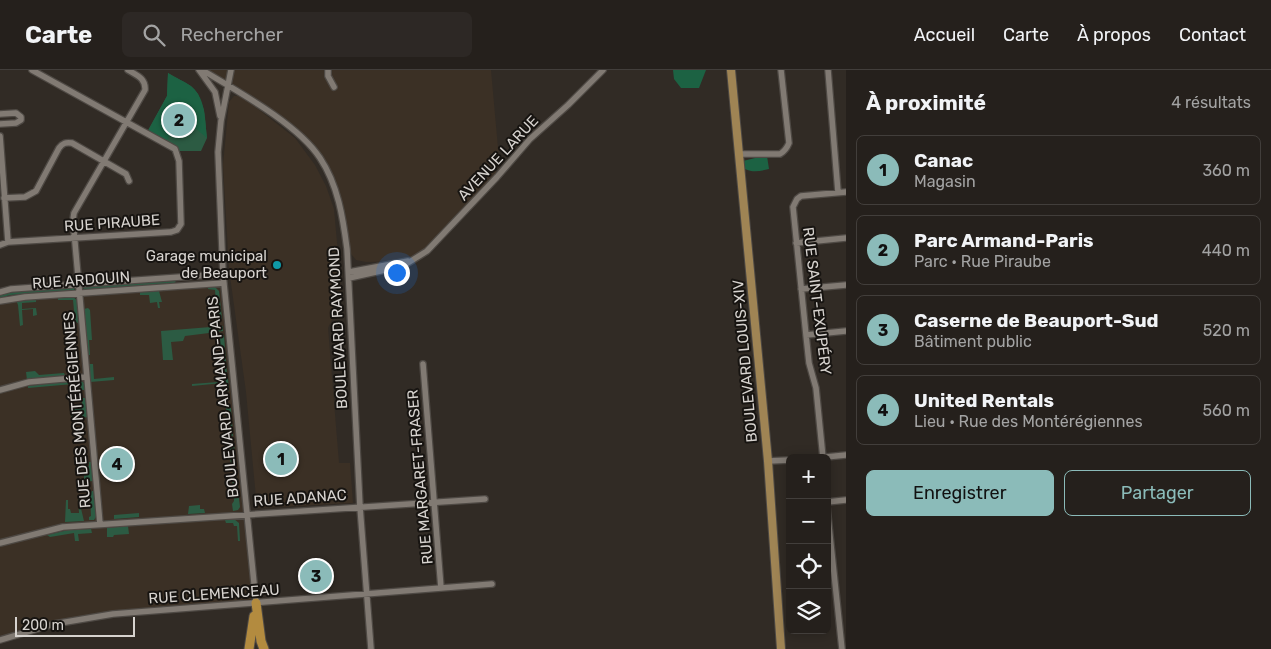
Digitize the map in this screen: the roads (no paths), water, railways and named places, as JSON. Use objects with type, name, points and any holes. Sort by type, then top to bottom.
[{"type":"highway","points":[[249,649],[252,643],[256,603]]},
{"type":"highway","points":[[256,603],[261,641],[264,649]]},
{"type":"main road","name":"BOULEVARD LOUIS-XIV","points":[[731,70],[768,461],[781,649]]},
{"type":"street","points":[[32,70],[127,121]]},
{"type":"street","name":"RUE DES MONTÉRÉGIENNES","points":[[100,524],[74,238],[74,213],[144,94],[146,86],[142,79],[128,70]]},
{"type":"street","points":[[200,70],[215,92],[221,121]]},
{"type":"street","name":"BOULEVARD RAYMOND","points":[[200,70],[228,85],[283,122],[320,158],[334,186],[343,221],[349,275],[360,507],[371,649]]},
{"type":"street","name":"BOULEVARD ARMAND-PARIS","points":[[231,70],[221,121],[218,163],[223,274],[256,603]]},
{"type":"street","points":[[328,70],[328,76],[334,87]]},
{"type":"street","name":"AVENUE LARUE","points":[[349,275],[403,266],[427,251],[498,177],[530,139],[568,106],[603,70]]},
{"type":"street","points":[[740,154],[780,154],[787,147],[781,70]]},
{"type":"street","points":[[828,70],[838,192]]},
{"type":"street","points":[[0,114],[16,113],[21,117],[21,120],[16,123],[0,124]]},
{"type":"street","name":"RUE PIRAUBE","points":[[0,245],[8,242],[171,232],[180,227],[182,220],[179,161],[175,149],[127,121]]},
{"type":"street","points":[[0,136],[8,242]]},
{"type":"street","points":[[4,198],[25,197],[36,191],[59,148],[64,143],[72,142],[126,174],[129,181]]},
{"type":"street","name":"RUE SAINT-EXUPÉRY","points":[[823,454],[816,388],[809,363],[793,207],[797,198],[802,196],[846,192]]},
{"type":"street","points":[[796,243],[846,238]]},
{"type":"street","name":"RUE ARDOUIN","points":[[0,292],[12,289],[223,274]]},
{"type":"street","name":"RUE ARDOUIN","points":[[0,301],[10,298],[224,283]]},
{"type":"street","points":[[801,289],[846,285]]},
{"type":"street","points":[[806,335],[846,331]]},
{"type":"street","name":"RUE MARGARET-FRASER","points":[[423,364],[442,588]]},
{"type":"street","points":[[0,390],[28,382],[86,377]]},
{"type":"street","points":[[831,457],[846,455]]},
{"type":"street","points":[[768,461],[786,460]]},
{"type":"street","name":"RUE ADANAC","points":[[0,543],[63,526],[485,499]]},
{"type":"street","points":[[831,502],[846,500]]},
{"type":"street","points":[[831,544],[842,649]]},
{"type":"street","name":"RUE CLEMENCEAU","points":[[0,640],[54,624],[113,614],[492,584]]},
{"type":"place","name":"Parc Armand-Paris","points":[[179,120]]},
{"type":"place","name":"Garage municipal de Beauport","points":[[277,265]]},
{"type":"place","name":"Canac","points":[[281,459]]},
{"type":"place","name":"United Rentals","points":[[117,464]]},
{"type":"place","name":"Caserne de Beauport-Sud","points":[[316,576]]}]
